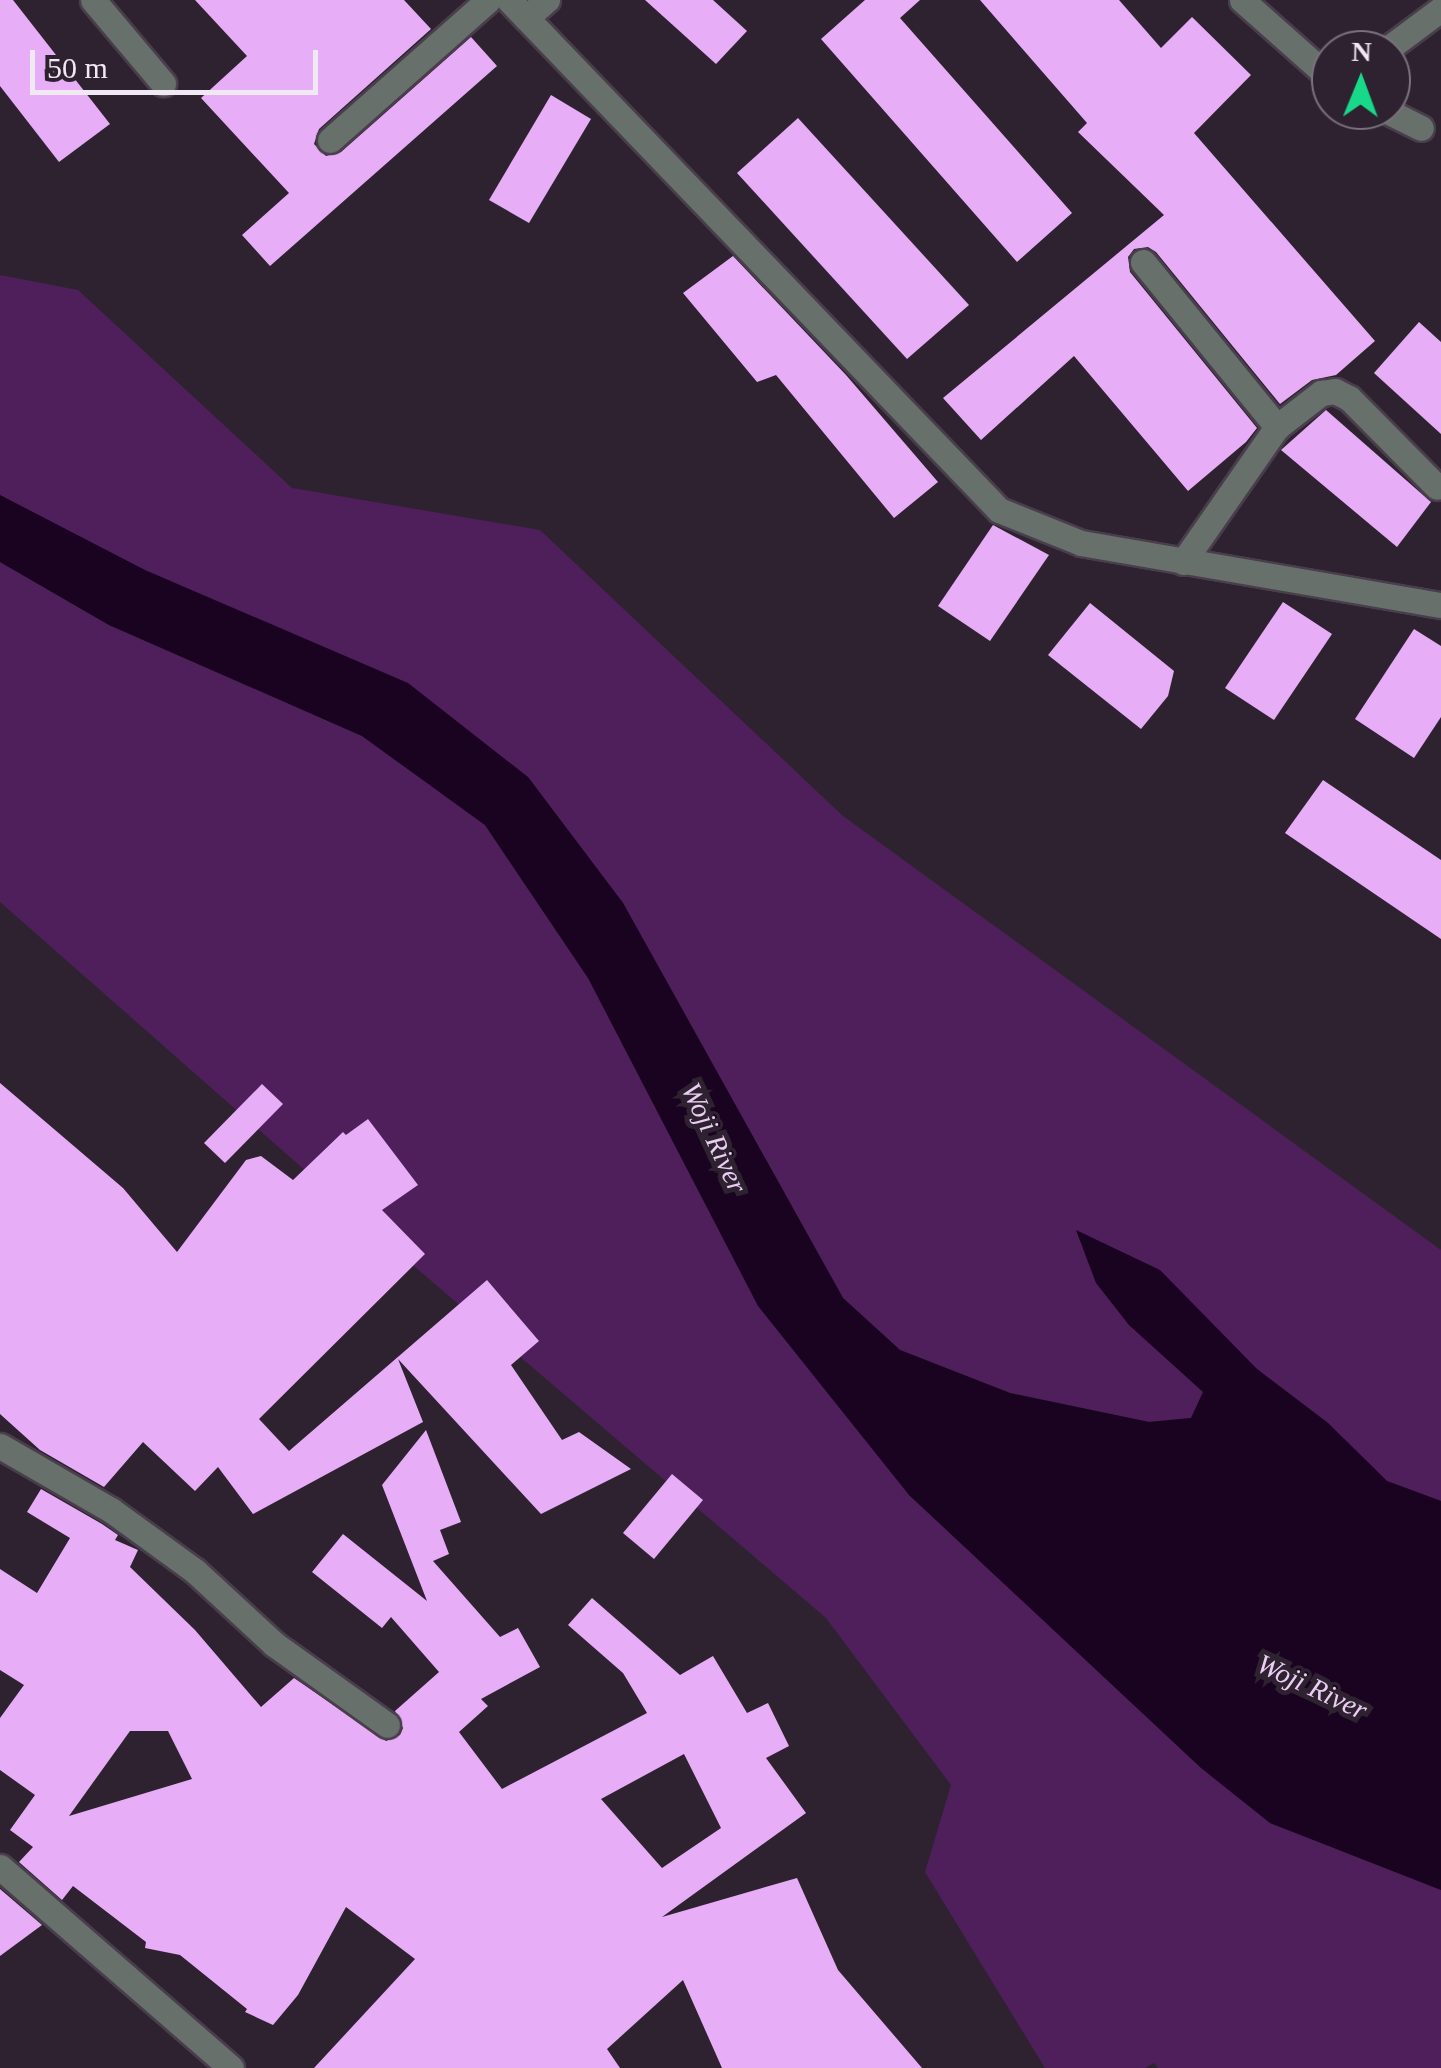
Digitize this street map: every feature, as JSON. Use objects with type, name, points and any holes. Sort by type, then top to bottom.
[{"type":"street","points":[[93,0],[163,83]]},
{"type":"street","points":[[330,140],[488,0]]},
{"type":"street","points":[[547,0],[517,9],[999,510],[1081,544],[1441,605]]},
{"type":"street","points":[[1242,0],[1311,61]]},
{"type":"street","points":[[1411,31],[1441,9]]},
{"type":"street","points":[[1411,123],[1420,128]]},
{"type":"street","points":[[1143,262],[1277,428]]},
{"type":"street","points":[[1183,562],[1277,428],[1321,392],[1335,391],[1349,398],[1436,487]]},
{"type":"street","points":[[0,1446],[125,1520],[196,1571],[274,1644],[387,1725]]},
{"type":"street","points":[[0,1867],[231,2068]]},
{"type":"shaded area","points":[[0,275],[78,290],[292,488],[540,530],[843,816],[1441,1250],[1441,1501],[1387,1481],[1328,1423],[1077,1232],[1097,1283],[1129,1325],[1204,1392],[1192,1418],[1149,1422],[1010,1393],[900,1350],[843,1298],[623,903],[528,777],[0,495]]},
{"type":"shaded area","points":[[0,562],[109,625],[362,736],[485,825],[588,978],[909,1495],[1270,1823],[1441,1890],[1441,2068],[1158,2068],[1154,2063],[1145,2068],[1045,2068],[925,1872],[951,1785],[826,1618],[415,1267],[0,902]]},
{"type":"water","name":"Woji River","points":[[0,495],[145,570],[408,683],[528,777],[623,903],[843,1298],[900,1350],[1010,1393],[1149,1422],[1191,1418],[1203,1392],[1129,1325],[1096,1283],[1076,1230],[1160,1270],[1257,1369],[1328,1423],[1387,1481],[1441,1501],[1441,1890],[1270,1823],[1201,1768],[909,1495],[758,1306],[588,978],[485,825],[362,736],[109,625],[0,562]]},
{"type":"building","points":[[0,0],[13,0],[110,124],[59,162],[0,86]]},
{"type":"building","points":[[195,0],[404,0],[431,29],[319,129],[314,144],[326,156],[341,152],[471,37],[497,66],[270,266],[242,235],[289,193],[201,98],[247,56]]},
{"type":"building","points":[[645,0],[713,0],[747,31],[716,64]]},
{"type":"building","points":[[865,0],[920,0],[900,18],[1072,213],[1017,262],[821,39]]},
{"type":"building","points":[[980,0],[1119,0],[1161,48],[1192,17],[1251,75],[1194,133],[1375,341],[1336,375],[1312,380],[1280,404],[1156,252],[1148,247],[1134,249],[1128,257],[1130,272],[1257,428],[1188,491],[1074,356],[981,440],[943,398],[1164,215],[1078,132],[1087,123]]},
{"type":"building","points":[[551,95],[591,119],[529,223],[489,200]]},
{"type":"building","points":[[798,118],[969,305],[907,359],[737,173]]},
{"type":"building","points":[[733,256],[846,375],[938,482],[894,518],[776,375],[757,382],[683,293]]},
{"type":"building","points":[[1419,322],[1441,342],[1441,434],[1374,373]]},
{"type":"building","points":[[1326,410],[1431,502],[1397,547],[1281,450]]},
{"type":"building","points":[[993,525],[1049,555],[990,641],[938,606]]},
{"type":"building","points":[[1283,602],[1332,634],[1274,720],[1225,688]]},
{"type":"building","points":[[1090,603],[1174,671],[1168,696],[1141,729],[1048,655]]},
{"type":"building","points":[[1414,629],[1441,646],[1441,717],[1414,758],[1355,719]]},
{"type":"building","points":[[1323,780],[1441,860],[1441,939],[1285,833]]},
{"type":"building","points":[[0,1083],[123,1188],[177,1252],[246,1160],[261,1156],[293,1180],[343,1132],[346,1135],[368,1119],[418,1185],[382,1210],[425,1254],[259,1419],[289,1451],[487,1280],[539,1341],[511,1365],[562,1440],[579,1432],[631,1469],[541,1514],[398,1359],[423,1422],[253,1514],[218,1467],[195,1491],[143,1442],[104,1487],[40,1450],[0,1414]]},
{"type":"building","points":[[262,1084],[283,1104],[225,1163],[204,1143]]},
{"type":"building","points":[[426,1430],[461,1522],[440,1530],[449,1554],[433,1561],[500,1637],[518,1628],[540,1667],[481,1699],[488,1706],[459,1732],[502,1789],[647,1713],[623,1673],[568,1625],[592,1598],[680,1675],[713,1656],[747,1713],[768,1703],[789,1746],[766,1758],[806,1813],[662,1917],[797,1878],[838,1970],[922,2068],[722,2068],[683,1980],[607,2049],[620,2068],[314,2068],[415,1959],[346,1907],[298,1995],[273,2025],[245,2012],[247,2009],[180,1955],[145,1948],[146,1942],[73,1886],[62,1900],[19,1862],[33,1847],[10,1830],[35,1795],[0,1770],[0,1718],[24,1685],[0,1670],[0,1569],[37,1593],[70,1538],[27,1512],[41,1489],[118,1535],[115,1540],[138,1550],[130,1567],[195,1630],[261,1707],[294,1678],[386,1741],[400,1735],[403,1728],[395,1711],[439,1672],[391,1617],[382,1628],[312,1572],[343,1534],[427,1601],[382,1485]],"holes":[[[130,1731],[168,1731],[192,1779],[69,1816]],[[684,1754],[721,1828],[662,1868],[601,1799]]]},
{"type":"building","points":[[672,1474],[703,1500],[654,1559],[623,1533]]},
{"type":"building","points":[[0,1889],[42,1925],[0,1956]]}]
